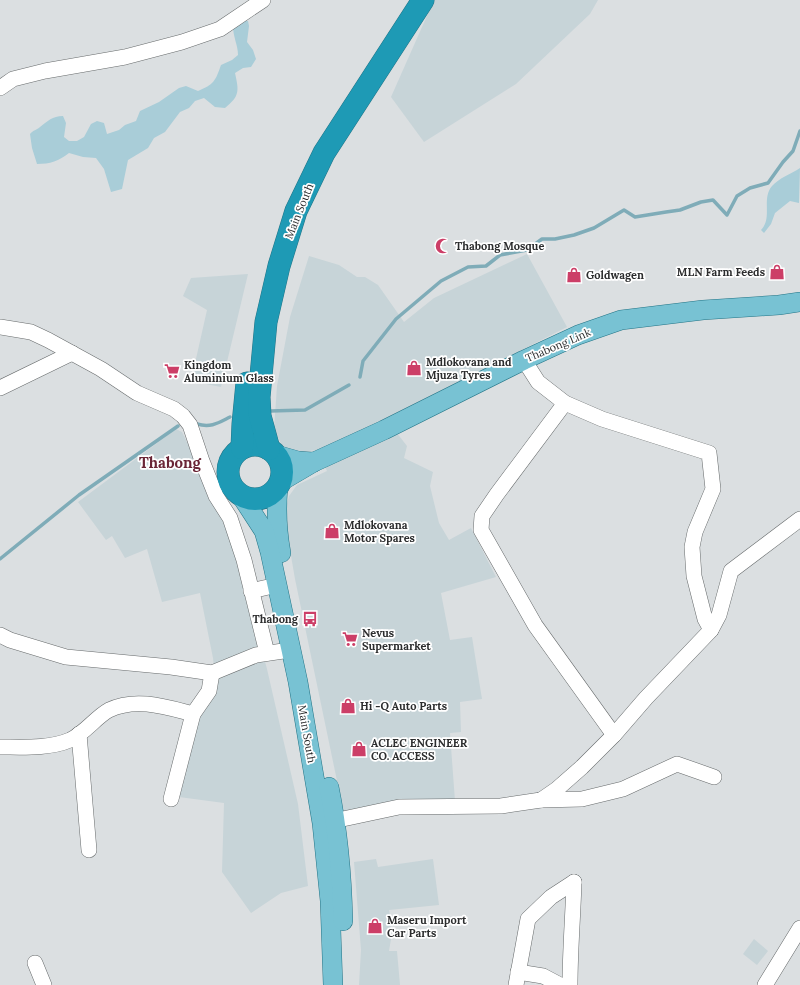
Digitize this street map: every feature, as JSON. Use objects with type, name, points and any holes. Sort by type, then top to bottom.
[{"type":"highway","name":"Main South","points":[[240,494],[231,482],[229,466],[236,453],[242,448],[252,320],[263,266],[284,206],[314,145],[351,84],[406,0]]},
{"type":"highway","name":"Main South","points":[[279,484],[282,468],[273,452],[260,416],[259,397],[266,322],[279,266],[296,211],[324,153],[423,0]]},
{"type":"highway","points":[[242,448],[256,445],[273,452]]},
{"type":"highway","points":[[240,494],[256,498],[264,497],[272,493],[279,484]]},
{"type":"main road","name":"Thabong Link","points":[[279,484],[314,462],[384,430],[524,360],[578,335],[621,320],[703,310],[779,305],[800,302]]},
{"type":"main road","points":[[273,452],[298,461],[314,462]]},
{"type":"main road","name":"Main South","points":[[279,484],[276,500],[277,531],[329,822],[333,985]]},
{"type":"main road","name":"Main South","points":[[240,494],[264,531],[270,552],[290,650],[342,882],[345,985]]},
{"type":"street","points":[[0,88],[13,79],[45,71],[125,57],[182,42],[220,29],[263,0]]},
{"type":"street","points":[[0,327],[31,332],[48,340],[100,369],[137,393],[174,409],[183,416],[190,425],[216,496],[230,518],[244,560],[266,653]]},
{"type":"street","points":[[0,388],[72,353]]},
{"type":"street","points":[[524,360],[538,382],[565,403],[602,419],[709,453],[713,489],[695,532],[692,547],[694,576],[698,597],[705,619],[711,630]]},
{"type":"street","points":[[565,403],[496,494],[482,516],[481,530],[535,625],[614,735]]},
{"type":"street","points":[[541,800],[557,789],[582,767],[614,735],[646,698],[711,630],[719,615],[731,571],[800,519]]},
{"type":"street","points":[[251,591],[277,585]]},
{"type":"street","points":[[0,634],[10,640],[66,657],[171,667],[212,673],[256,655],[290,650]]},
{"type":"street","points":[[171,799],[193,714],[209,691],[212,673]]},
{"type":"street","points":[[0,747],[31,747],[59,744],[79,734],[109,710],[130,704],[155,704],[193,714]]},
{"type":"street","points":[[79,734],[89,850]]},
{"type":"street","points":[[329,822],[399,807],[501,806],[541,800],[582,799],[623,789],[677,764],[714,777]]},
{"type":"street","points":[[560,985],[543,976],[517,979],[528,919],[550,897],[574,882],[574,916],[570,955],[570,985]]},
{"type":"street","points":[[766,985],[800,928]]},
{"type":"street","points":[[35,963],[44,985]]},
{"type":"shaded area","points":[[434,0],[598,0],[590,14],[516,84],[424,142],[391,97]]},
{"type":"shaded area","points":[[242,21],[248,21],[249,26],[247,42],[253,50],[256,59],[251,67],[243,68],[235,73],[238,89],[236,96],[225,108],[215,107],[204,98],[195,101],[189,108],[180,112],[165,132],[154,138],[148,148],[128,160],[122,189],[111,192],[104,169],[96,158],[83,157],[69,153],[54,162],[37,164],[32,148],[30,134],[53,118],[63,116],[66,123],[64,137],[69,141],[77,141],[84,137],[91,124],[97,121],[104,123],[107,134],[119,130],[125,125],[136,121],[140,111],[159,102],[179,88],[186,86],[198,91],[211,84],[215,79],[221,65],[232,60],[238,55],[233,26]]},
{"type":"shaded area","points":[[800,168],[799,203],[790,201],[775,213],[771,224],[764,233],[761,230],[766,220],[767,197],[769,191],[778,181]]},
{"type":"shaded area","points":[[527,254],[567,327],[386,419],[407,446],[404,458],[433,472],[430,486],[439,523],[449,540],[471,528],[496,577],[441,593],[450,640],[472,637],[482,699],[460,702],[461,732],[450,733],[455,801],[343,814],[295,579],[284,515],[289,496],[297,485],[327,471],[317,450],[294,453],[282,446],[274,429],[277,386],[290,317],[309,256],[339,265],[357,277],[365,277],[378,285],[404,322],[434,298]]},
{"type":"shaded area","points":[[248,274],[221,387],[191,381],[207,310],[183,296],[191,278]]},
{"type":"shaded area","points":[[176,429],[182,432],[229,528],[267,669],[298,804],[308,886],[281,893],[251,913],[222,872],[224,803],[179,797],[190,749],[200,715],[216,685],[213,658],[200,593],[162,602],[147,549],[125,558],[112,536],[106,540],[78,502]]},
{"type":"shaded area","points":[[376,859],[378,867],[433,859],[439,905],[389,910],[391,939],[389,951],[397,951],[400,985],[359,985],[361,950],[354,862]]},
{"type":"shaded area","points":[[754,939],[768,951],[757,965],[743,954]]},
{"type":"waterway","points":[[360,377],[363,361],[396,319],[441,281],[468,267],[486,266],[500,255],[527,250],[542,239],[555,239],[574,235],[594,228],[624,210],[635,217],[680,210],[701,202],[713,200],[727,215],[737,196],[750,188],[768,183],[793,151],[800,131]]},
{"type":"waterway","points":[[270,411],[305,410],[349,385]]},
{"type":"waterway","points":[[197,424],[210,425],[230,417]]},
{"type":"waterway","points":[[0,559],[79,495],[178,426]]},
{"type":"place","name":"Thabong Mosque","points":[[443,246]]},
{"type":"place","name":"MLN Farm Feeds","points":[[777,272]]},
{"type":"place","name":"Goldwagen","points":[[574,275]]},
{"type":"place","name":"Mdlokovana and Mjuza Tyres","points":[[414,368]]},
{"type":"place","name":"Kingdom Aluminium Glass","points":[[172,371]]},
{"type":"place","name":"Mdlokovana Motor Spares","points":[[332,531]]},
{"type":"place","name":"Thabong","points":[[310,619]]},
{"type":"place","name":"Nevus Supermarket","points":[[350,639]]},
{"type":"place","name":"Hi -Q Auto Parts","points":[[348,706]]},
{"type":"place","name":"ACLEC ENGINEER CO. ACCESS","points":[[359,749]]},
{"type":"place","name":"Maseru Import Car Parts","points":[[375,926]]},
{"type":"district","name":"Thabong","points":[[170,462]]}]
